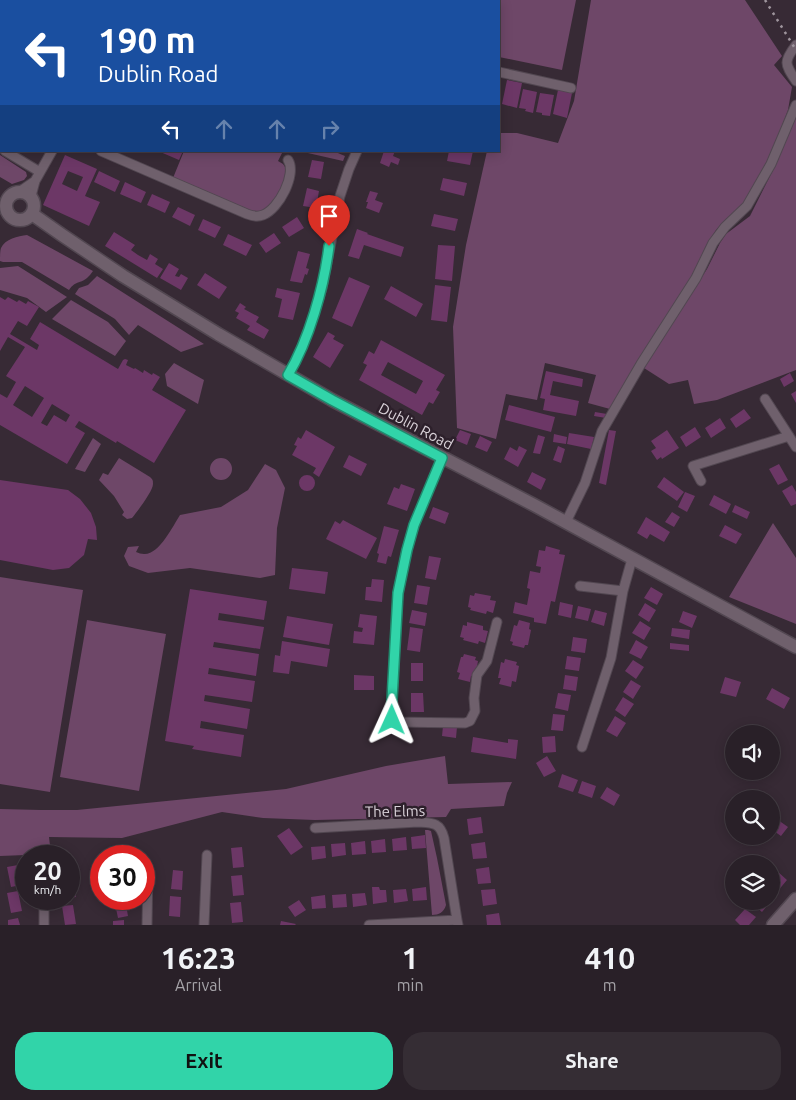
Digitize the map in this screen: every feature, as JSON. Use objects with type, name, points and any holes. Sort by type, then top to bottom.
[{"type":"main road","points":[[15,195],[34,205],[32,214],[22,220],[14,218],[8,211],[7,202],[15,195]]},
{"type":"main road","name":"Dublin Road","points":[[32,214],[123,276],[332,400],[566,522],[796,647]]},
{"type":"main road","points":[[773,925],[796,899]]},
{"type":"street","points":[[796,45],[786,60],[787,68],[796,81]]},
{"type":"street","points":[[500,72],[571,88]]},
{"type":"street","points":[[566,522],[585,483],[602,431],[641,364],[696,278],[717,238],[725,226],[748,206],[771,164],[796,105]]},
{"type":"street","points":[[7,152],[40,172]]},
{"type":"street","points":[[15,195],[35,180],[51,152]]},
{"type":"street","points":[[102,152],[247,214],[257,216],[267,213],[282,196],[288,184],[291,170],[288,160]]},
{"type":"street","points":[[288,375],[307,336],[322,288],[340,196],[357,152]]},
{"type":"street","points":[[765,399],[796,446]]},
{"type":"street","points":[[701,480],[693,466],[789,436]]},
{"type":"street","points":[[442,458],[414,525],[398,593],[391,717],[393,721],[465,723],[470,721],[475,711],[474,698],[477,675],[487,662],[498,622]]},
{"type":"street","points":[[582,748],[611,658],[623,591],[632,559]]},
{"type":"street","points":[[580,586],[623,591]]},
{"type":"street","name":"The Elms","points":[[315,828],[418,822],[437,825],[441,829],[458,923],[369,925]]},
{"type":"street","points":[[204,925],[207,855]]},
{"type":"street","points":[[44,910],[44,925]]},
{"type":"street","points":[[147,910],[147,925]]},
{"type":"shaded area","points":[[500,0],[576,0],[562,70],[500,57]]},
{"type":"shaded area","points":[[591,0],[745,0],[782,56],[774,65],[792,87],[788,110],[774,147],[754,189],[740,210],[724,221],[716,230],[706,246],[690,281],[610,409],[588,403],[596,375],[545,363],[537,400],[506,394],[496,439],[457,428],[453,327],[466,245],[487,152],[500,152],[500,133],[517,133],[558,143],[574,101]]},
{"type":"shaded area","points":[[796,117],[796,370],[717,400],[694,404],[688,380],[669,384],[644,368],[707,269],[726,234],[750,216]]},
{"type":"shaded area","points":[[184,152],[282,152],[278,161],[287,170],[276,198],[266,209],[253,212],[173,178]]},
{"type":"shaded area","points":[[303,152],[335,152],[345,156],[343,161]]},
{"type":"shaded area","points":[[0,155],[26,172],[27,176],[24,180],[12,184],[0,177]]},
{"type":"shaded area","points":[[27,235],[93,271],[87,278],[69,290],[22,262],[0,261],[1,248],[5,242]]},
{"type":"shaded area","points":[[18,266],[67,297],[46,312],[27,298],[0,290],[0,268]]},
{"type":"shaded area","points":[[97,276],[204,344],[181,352],[138,325],[129,335],[115,319],[75,294],[79,288],[88,285]]},
{"type":"shaded area","points":[[71,300],[108,322],[126,341],[115,356],[52,319]]},
{"type":"shaded area","points":[[174,363],[204,380],[198,404],[167,386],[165,374]]},
{"type":"shaded area","points":[[93,438],[101,444],[85,472],[75,469]]},
{"type":"shaded area","points":[[119,458],[150,477],[153,482],[144,501],[132,518],[127,519],[122,515],[124,512],[114,496],[99,480],[103,473],[108,475]]},
{"type":"shaded area","points":[[221,458],[229,461],[232,469],[229,477],[221,480],[213,477],[210,469],[213,461]]},
{"type":"shaded area","points":[[265,464],[276,470],[285,488],[277,528],[275,575],[260,578],[190,568],[148,573],[129,566],[124,556],[128,547],[139,546],[136,552],[143,554],[155,550],[165,539],[180,515],[221,507],[248,490]]},
{"type":"shaded area","points":[[773,523],[796,558],[796,624],[729,597]]},
{"type":"shaded area","points":[[0,577],[83,590],[50,792],[0,784]]},
{"type":"shaded area","points":[[87,620],[166,634],[139,791],[60,777]]},
{"type":"shaded area","points":[[445,756],[448,784],[512,782],[504,806],[451,809],[446,817],[315,820],[263,818],[222,812],[122,838],[49,837],[50,845],[15,845],[15,855],[0,856],[0,809],[77,810],[286,789],[386,766]]},
{"type":"shaded area","points":[[425,830],[431,831],[446,905],[443,911],[435,915],[432,915]]},
{"type":"building","points":[[507,80],[522,83],[517,108],[502,104]]},
{"type":"building","points":[[523,89],[537,92],[533,113],[519,108]]},
{"type":"building","points":[[558,90],[572,93],[567,118],[553,114]]},
{"type":"building","points":[[540,93],[554,95],[550,116],[536,112]]},
{"type":"building","points":[[160,152],[183,152],[179,160]]},
{"type":"building","points":[[384,152],[395,152],[393,156],[400,159],[398,165],[391,162],[389,167],[380,163]]},
{"type":"building","points":[[449,152],[473,152],[470,165],[447,161]]},
{"type":"building","points":[[65,155],[97,169],[85,196],[100,202],[89,226],[43,205]],"holes":[[[68,171],[83,177],[77,191],[62,184]]]},
{"type":"building","points":[[312,160],[324,162],[321,179],[308,177]]},
{"type":"building","points":[[99,171],[120,181],[115,192],[94,182]]},
{"type":"building","points":[[443,178],[467,183],[464,196],[440,190]]},
{"type":"building","points":[[125,182],[146,192],[141,203],[120,194]]},
{"type":"building","points":[[307,188],[319,191],[316,208],[303,206]]},
{"type":"building","points":[[370,191],[378,193],[375,200],[383,203],[379,213],[366,208]]},
{"type":"building","points":[[152,194],[170,202],[165,213],[147,205]]},
{"type":"building","points":[[178,207],[195,215],[190,226],[172,217]]},
{"type":"building","points":[[434,214],[458,219],[455,231],[431,226]]},
{"type":"building","points":[[297,217],[304,228],[289,237],[282,227]]},
{"type":"building","points":[[203,219],[221,227],[215,238],[198,230]]},
{"type":"building","points":[[357,229],[404,247],[401,257],[364,245],[359,259],[348,256]]},
{"type":"building","points":[[114,232],[135,245],[131,250],[138,255],[147,260],[150,254],[158,259],[155,264],[163,269],[157,278],[105,246]]},
{"type":"building","points":[[274,233],[281,243],[266,253],[259,243]]},
{"type":"building","points":[[228,234],[252,245],[246,256],[223,245]]},
{"type":"building","points":[[438,245],[455,246],[452,281],[435,279]]},
{"type":"building","points":[[298,251],[310,254],[306,268],[309,269],[302,283],[290,281]]},
{"type":"building","points":[[169,263],[179,269],[175,276],[179,277],[181,274],[188,278],[181,290],[160,278]]},
{"type":"building","points":[[205,273],[227,287],[219,299],[197,285]]},
{"type":"building","points":[[349,277],[370,286],[352,327],[332,318]]},
{"type":"building","points":[[435,285],[451,287],[447,322],[431,320]]},
{"type":"building","points":[[391,286],[423,304],[416,317],[384,299]]},
{"type":"building","points":[[277,288],[300,293],[293,320],[278,317],[282,299],[275,297]]},
{"type":"building","points":[[0,297],[5,300],[8,297],[26,304],[28,301],[39,307],[27,326],[18,321],[10,334],[37,350],[39,345],[30,339],[40,322],[118,369],[123,360],[128,360],[126,365],[143,373],[144,370],[160,377],[152,390],[186,410],[154,463],[79,421],[75,427],[85,433],[67,464],[0,425],[0,394],[7,398],[16,382],[6,376],[25,347],[8,337],[0,351]],"holes":[[[25,386],[44,398],[32,417],[13,405]],[[52,404],[70,415],[66,422],[54,415],[47,426],[41,423]]]},
{"type":"building","points":[[240,303],[246,307],[244,309],[259,317],[256,322],[269,330],[264,339],[247,330],[250,326],[236,318],[239,313],[235,311]]},
{"type":"building","points":[[328,332],[335,336],[333,339],[344,345],[330,368],[313,357]]},
{"type":"building","points":[[381,340],[445,375],[436,390],[440,392],[433,404],[429,402],[422,415],[359,380],[367,365],[363,363],[369,351],[374,354]],"holes":[[[388,362],[423,381],[416,394],[381,375]]]},
{"type":"building","points":[[546,371],[583,379],[582,387],[553,381],[550,395],[579,401],[576,416],[543,410],[545,399],[540,398]]},
{"type":"building","points":[[790,373],[794,381],[784,387],[780,379]]},
{"type":"building","points":[[796,391],[796,403],[791,394]]},
{"type":"building","points":[[509,405],[555,417],[551,432],[505,420]]},
{"type":"building","points":[[744,409],[751,418],[736,428],[730,419]]},
{"type":"building","points":[[595,412],[607,414],[606,418],[594,416]]},
{"type":"building","points":[[720,418],[726,428],[711,438],[705,428]]},
{"type":"building","points":[[695,427],[701,437],[686,447],[680,437]]},
{"type":"building","points":[[306,430],[335,447],[319,477],[313,473],[316,468],[292,455],[297,446],[294,445],[298,437],[301,439]]},
{"type":"building","points":[[460,430],[471,434],[467,445],[455,440]]},
{"type":"building","points":[[609,430],[616,431],[606,485],[599,483]]},
{"type":"building","points":[[667,430],[679,448],[662,459],[661,457],[657,460],[651,451],[656,448],[651,441]]},
{"type":"building","points":[[569,433],[594,437],[591,449],[567,444]]},
{"type":"building","points":[[554,434],[567,437],[566,444],[553,442]]},
{"type":"building","points":[[538,435],[545,437],[540,454],[533,453]]},
{"type":"building","points":[[480,436],[492,442],[487,452],[475,447]]},
{"type":"building","points":[[519,446],[527,450],[518,467],[504,459],[510,447],[517,451]]},
{"type":"building","points":[[558,446],[565,449],[561,463],[553,460]]},
{"type":"building","points":[[349,455],[367,464],[361,476],[343,467]]},
{"type":"building","points":[[779,464],[788,480],[778,485],[769,469]]},
{"type":"building","points":[[532,472],[546,479],[541,490],[527,482]]},
{"type":"building","points":[[304,475],[310,475],[315,480],[313,489],[304,491],[299,486],[299,480]]},
{"type":"building","points":[[664,477],[684,492],[677,501],[657,487]]},
{"type":"building","points":[[0,480],[68,490],[80,499],[91,513],[96,527],[97,540],[88,539],[84,555],[69,568],[53,570],[0,560]]},
{"type":"building","points":[[401,484],[415,489],[407,511],[387,504],[394,487],[399,489]]},
{"type":"building","points":[[792,485],[796,492],[796,504],[791,506],[782,491]]},
{"type":"building","points":[[685,492],[695,496],[687,512],[678,507]]},
{"type":"building","points":[[714,495],[731,504],[726,514],[709,505]]},
{"type":"building","points":[[735,505],[750,512],[747,519],[732,512]]},
{"type":"building","points":[[433,507],[449,513],[445,524],[429,518]]},
{"type":"building","points":[[672,512],[680,517],[674,527],[665,522]]},
{"type":"building","points":[[646,517],[670,532],[664,542],[650,534],[647,539],[637,533]]},
{"type":"building","points":[[343,520],[377,538],[366,559],[326,539],[335,521],[340,524]]},
{"type":"building","points":[[725,525],[742,534],[736,544],[719,536]]},
{"type":"building","points":[[384,526],[399,530],[391,557],[388,556],[386,564],[377,562],[379,554],[377,553]]},
{"type":"building","points":[[546,546],[560,550],[559,554],[565,555],[555,602],[551,601],[546,624],[534,622],[534,618],[513,613],[515,602],[527,605],[530,589],[527,588],[530,571],[540,573],[541,567],[536,566],[539,550],[545,551]]},
{"type":"building","points":[[429,556],[441,558],[436,580],[425,578]]},
{"type":"building","points":[[292,568],[328,572],[325,594],[289,589]]},
{"type":"building","points":[[372,579],[384,580],[382,602],[365,600],[366,587],[371,587]]},
{"type":"building","points":[[417,585],[430,587],[427,605],[414,603]]},
{"type":"building","points":[[651,587],[663,594],[657,605],[644,598]]},
{"type":"building","points":[[190,589],[267,601],[264,620],[219,613],[218,620],[264,627],[260,649],[214,642],[213,647],[259,654],[256,676],[209,668],[208,674],[255,681],[252,702],[205,695],[204,701],[250,709],[247,729],[201,721],[200,728],[244,735],[241,757],[192,749],[194,746],[165,741]]},
{"type":"building","points":[[475,593],[491,596],[490,600],[496,601],[493,613],[487,611],[486,614],[470,610],[471,608],[468,607],[470,595],[474,596]]},
{"type":"building","points":[[560,602],[573,605],[571,618],[558,615]]},
{"type":"building","points":[[645,603],[656,610],[649,622],[638,615]]},
{"type":"building","points":[[578,606],[591,609],[588,621],[575,618]]},
{"type":"building","points":[[412,610],[427,613],[425,626],[409,623]]},
{"type":"building","points":[[595,610],[607,613],[604,626],[591,622]]},
{"type":"building","points":[[683,611],[697,616],[692,628],[679,622]]},
{"type":"building","points":[[360,614],[377,616],[374,645],[353,643],[354,631],[362,632],[363,628],[358,627]]},
{"type":"building","points":[[287,616],[333,624],[329,645],[283,637]]},
{"type":"building","points":[[519,620],[530,623],[529,629],[531,630],[528,645],[525,645],[524,648],[512,645],[513,642],[510,641],[514,625],[517,626]]},
{"type":"building","points":[[640,621],[651,628],[644,640],[632,633]]},
{"type":"building","points":[[467,622],[483,626],[483,630],[488,631],[485,643],[479,641],[478,644],[463,640],[464,638],[460,637],[463,625],[467,626]]},
{"type":"building","points":[[410,627],[423,629],[420,652],[407,650]]},
{"type":"building","points":[[672,628],[690,630],[689,639],[671,636]]},
{"type":"building","points":[[573,637],[587,639],[585,653],[571,651]]},
{"type":"building","points":[[636,640],[648,647],[641,659],[629,653]]},
{"type":"building","points":[[282,641],[330,649],[327,667],[291,661],[289,674],[273,672],[275,655],[280,656]]},
{"type":"building","points":[[670,643],[689,645],[689,651],[670,649]]},
{"type":"building","points":[[464,654],[476,657],[475,660],[478,661],[475,677],[471,676],[470,682],[458,679],[460,673],[457,672],[461,657]]},
{"type":"building","points":[[567,656],[581,658],[579,671],[565,669]]},
{"type":"building","points":[[505,659],[517,662],[516,665],[519,666],[516,682],[512,681],[511,687],[499,684],[501,678],[498,678],[501,662],[504,663]]},
{"type":"building","points":[[633,660],[644,667],[636,679],[625,671]]},
{"type":"building","points":[[411,663],[423,663],[423,681],[411,681]]},
{"type":"building","points":[[354,675],[374,676],[374,690],[354,690]]},
{"type":"building","points":[[565,675],[578,677],[576,691],[563,689]]},
{"type":"building","points":[[725,677],[741,682],[736,697],[720,693]]},
{"type":"building","points":[[631,680],[641,686],[633,699],[623,692]]},
{"type":"building","points":[[772,688],[790,698],[784,709],[766,699]]},
{"type":"building","points":[[411,693],[423,693],[424,712],[411,712]]},
{"type":"building","points":[[558,693],[571,695],[568,711],[555,708]]},
{"type":"building","points":[[623,697],[634,704],[625,717],[615,710]]},
{"type":"building","points":[[553,714],[565,715],[563,731],[551,730]]},
{"type":"building","points":[[615,716],[626,723],[617,737],[606,731]]},
{"type":"building","points":[[443,726],[457,727],[456,738],[442,736]]},
{"type":"building","points":[[555,736],[556,752],[543,753],[542,737]]},
{"type":"building","points":[[473,737],[508,743],[508,739],[518,740],[516,759],[471,752]]},
{"type":"building","points":[[547,756],[556,771],[544,777],[536,763]]},
{"type":"building","points":[[562,774],[578,780],[573,792],[558,787]]},
{"type":"building","points":[[582,781],[596,786],[592,798],[578,793]]},
{"type":"building","points":[[607,787],[620,795],[614,806],[600,798]]},
{"type":"building","points":[[481,817],[483,833],[469,835],[467,819]]},
{"type":"building","points":[[780,821],[788,827],[780,835]]},
{"type":"building","points":[[289,828],[303,847],[291,855],[277,836]]},
{"type":"building","points":[[425,835],[426,848],[412,849],[411,837]]},
{"type":"building","points":[[406,837],[407,850],[393,851],[392,839]]},
{"type":"building","points":[[385,839],[386,852],[372,853],[371,841]]},
{"type":"building","points":[[365,841],[366,854],[352,855],[351,843]]},
{"type":"building","points":[[485,842],[487,858],[473,859],[471,844]]},
{"type":"building","points":[[345,843],[346,855],[332,857],[331,844]]},
{"type":"building","points":[[325,846],[326,858],[312,860],[311,847]]},
{"type":"building","points":[[242,847],[244,867],[233,868],[231,848]]},
{"type":"building","points":[[15,866],[15,886],[11,887],[7,867]]},
{"type":"building","points":[[489,867],[491,883],[478,884],[476,869]]},
{"type":"building","points":[[173,870],[183,871],[182,890],[171,889]]},
{"type":"building","points":[[780,874],[787,880],[780,888]]},
{"type":"building","points":[[242,875],[244,895],[233,896],[231,876]]},
{"type":"building","points":[[372,887],[386,890],[387,902],[373,904]]},
{"type":"building","points":[[426,887],[427,900],[413,901],[412,889]]},
{"type":"building","points":[[406,889],[408,901],[394,903],[393,890]]},
{"type":"building","points":[[495,889],[497,904],[483,906],[481,890]]},
{"type":"building","points":[[15,892],[15,910],[22,911],[11,913],[7,893]]},
{"type":"building","points":[[365,893],[367,905],[353,907],[352,894]]},
{"type":"building","points":[[346,894],[347,907],[333,908],[332,895]]},
{"type":"building","points":[[325,895],[326,908],[312,909],[311,897]]},
{"type":"building","points":[[170,896],[181,897],[180,917],[169,916]]},
{"type":"building","points":[[299,900],[306,910],[295,917],[288,907]]},
{"type":"building","points":[[241,902],[243,922],[232,923],[230,903]]},
{"type":"building","points":[[63,910],[74,910],[76,924],[65,925]]},
{"type":"building","points":[[116,910],[127,910],[128,916],[118,918]]},
{"type":"building","points":[[744,910],[756,917],[749,925],[740,925],[735,920]]},
{"type":"building","points":[[499,913],[501,925],[487,925],[486,915]]},
{"type":"building","points":[[18,918],[20,925],[8,925],[8,920]]},
{"type":"building","points":[[124,920],[124,925],[113,925],[113,921]]},
{"type":"building","points":[[281,921],[296,924],[280,925]]},
{"type":"railway","points":[[765,0],[796,50]]},
{"type":"route","points":[[329,246],[322,288],[307,336],[288,375],[442,458],[414,525],[398,593],[392,720]]}]
